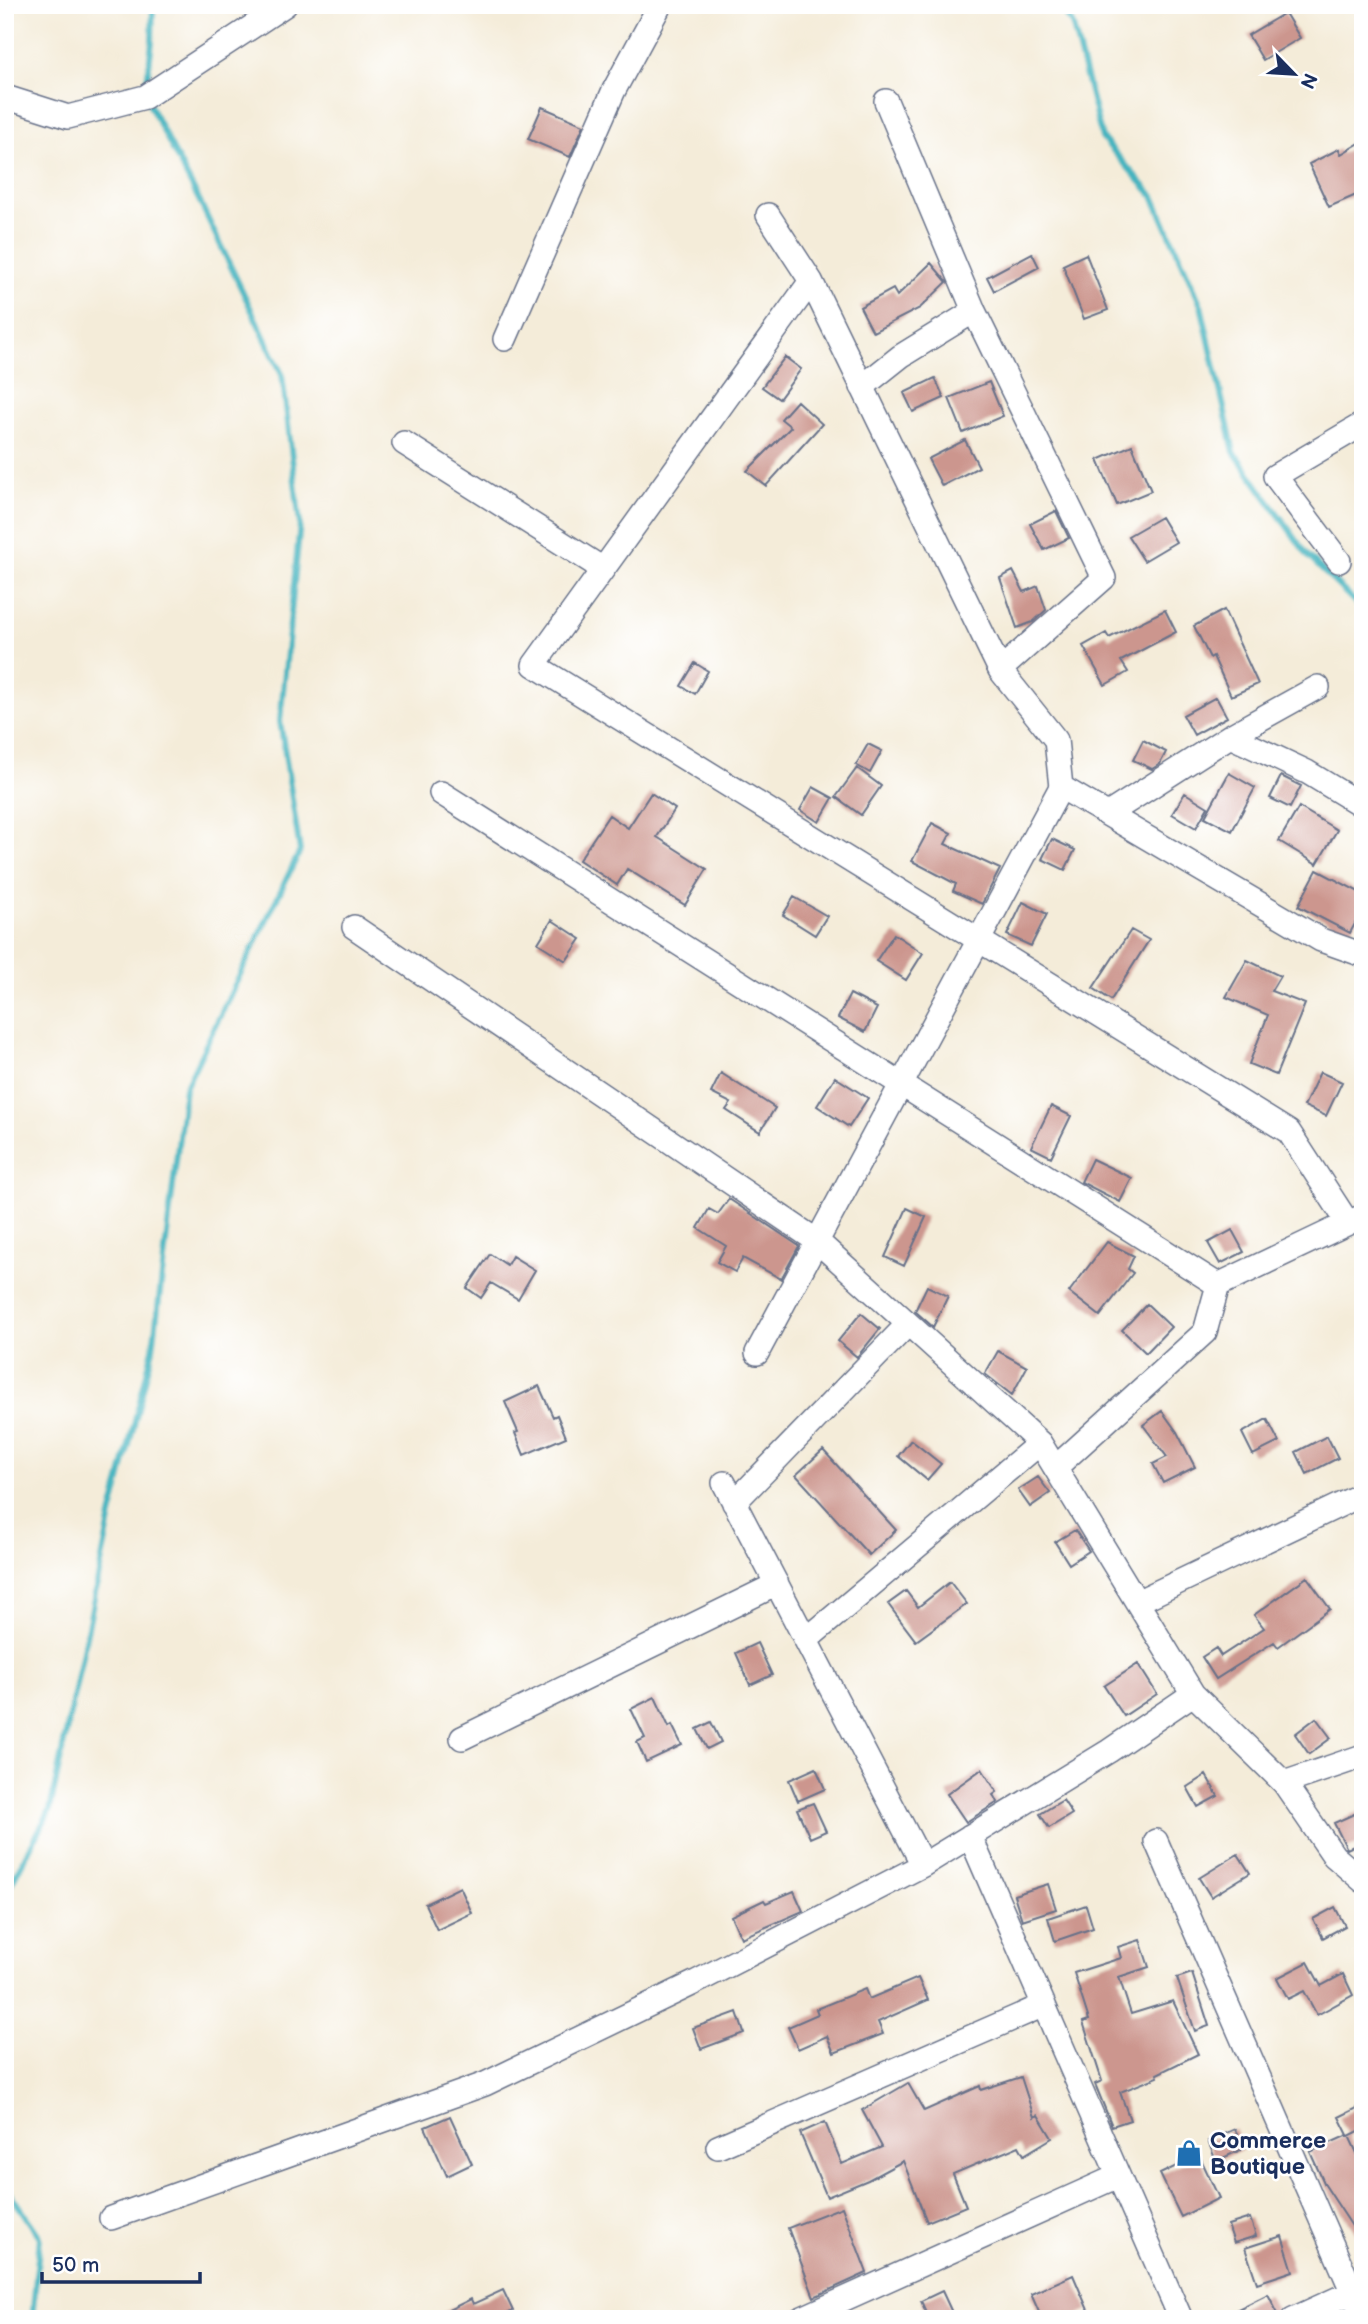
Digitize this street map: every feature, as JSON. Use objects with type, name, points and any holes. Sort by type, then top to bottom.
[{"type":"street","points":[[5,97],[68,117],[145,97],[285,5]]},
{"type":"street","points":[[505,339],[614,90],[660,5]]},
{"type":"street","points":[[886,101],[974,311],[1104,578],[1000,670]]},
{"type":"street","points":[[757,1353],[1061,788],[1055,740],[1000,670],[811,281],[768,215]]},
{"type":"street","points":[[811,281],[534,665],[1289,1132],[1355,1219],[1219,1285],[1205,1332],[1055,1468]]},
{"type":"street","points":[[862,387],[901,356],[974,311]]},
{"type":"street","points":[[1339,561],[1275,476],[1363,424]]},
{"type":"street","points":[[404,443],[603,569]]},
{"type":"street","points":[[1108,814],[1230,736],[1318,687]]},
{"type":"street","points":[[1230,736],[1307,772],[1363,806]]},
{"type":"street","points":[[1061,788],[1321,940],[1363,955]]},
{"type":"street","points":[[441,793],[1219,1285]]},
{"type":"street","points":[[354,927],[817,1241],[1040,1443],[1193,1694],[1284,1783],[1334,1856],[1363,1881]]},
{"type":"street","points":[[908,1324],[729,1493],[923,1864]]},
{"type":"street","points":[[806,1640],[1040,1443]]},
{"type":"street","points":[[1137,1602],[1363,1494]]},
{"type":"street","points":[[462,1738],[777,1584]]},
{"type":"street","points":[[111,2218],[485,2084],[694,1983],[923,1864],[1108,1751],[1193,1694]]},
{"type":"street","points":[[1284,1783],[1363,1756]]},
{"type":"street","points":[[970,1836],[1181,2319]]},
{"type":"street","points":[[1156,1841],[1357,2289],[1363,2316]]},
{"type":"street","points":[[718,2147],[1044,2005]]},
{"type":"street","points":[[800,2319],[1118,2176]]},
{"type":"street","points":[[1293,2319],[1357,2289]]},
{"type":"building","points":[[1285,13],[1300,38],[1263,60],[1248,35]]},
{"type":"building","points":[[542,107],[584,125],[570,157],[528,139]]},
{"type":"building","points":[[1363,141],[1363,192],[1329,207],[1309,164],[1339,149],[1341,154]]},
{"type":"building","points":[[1032,253],[1039,267],[994,291],[987,277]]},
{"type":"building","points":[[1086,254],[1108,310],[1084,319],[1063,265]]},
{"type":"building","points":[[931,263],[947,282],[920,308],[873,332],[860,307],[893,289],[897,296]]},
{"type":"building","points":[[785,357],[801,369],[779,399],[762,387]]},
{"type":"building","points":[[935,378],[944,398],[913,412],[904,393]]},
{"type":"building","points":[[989,382],[1003,416],[963,433],[949,398]]},
{"type":"building","points":[[797,401],[822,424],[766,486],[747,471],[791,427],[781,419]]},
{"type":"building","points":[[965,440],[979,467],[942,486],[928,459]]},
{"type":"building","points":[[1132,445],[1151,491],[1117,505],[1098,460]]},
{"type":"building","points":[[1056,511],[1069,538],[1044,550],[1030,524]]},
{"type":"building","points":[[1161,517],[1176,542],[1144,561],[1128,536]]},
{"type":"building","points":[[1013,571],[1024,592],[1038,586],[1046,610],[1033,622],[1017,628],[1000,578]]},
{"type":"building","points":[[1165,610],[1176,632],[1121,661],[1128,672],[1105,685],[1083,646],[1106,633],[1109,638]]},
{"type":"building","points":[[1224,610],[1258,684],[1231,696],[1213,656],[1210,658],[1194,626]]},
{"type":"building","points":[[695,663],[708,671],[695,694],[681,686]]},
{"type":"building","points":[[1216,697],[1227,717],[1194,735],[1183,715]]},
{"type":"building","points":[[1143,740],[1166,752],[1160,764],[1152,769],[1133,760]]},
{"type":"building","points":[[868,744],[882,751],[870,773],[856,765]]},
{"type":"building","points":[[857,768],[881,786],[861,815],[836,797]]},
{"type":"building","points":[[1229,773],[1255,788],[1232,831],[1205,817]]},
{"type":"building","points":[[1281,776],[1301,786],[1290,808],[1270,798]]},
{"type":"building","points":[[813,787],[833,798],[819,822],[800,810]]},
{"type":"building","points":[[651,793],[675,809],[657,837],[707,869],[685,905],[627,869],[617,885],[579,860],[609,815],[628,828]]},
{"type":"building","points":[[1185,793],[1208,807],[1196,828],[1172,814]]},
{"type":"building","points":[[1299,807],[1337,830],[1317,864],[1279,841]]},
{"type":"building","points":[[932,823],[951,833],[945,844],[1000,869],[982,904],[953,891],[956,884],[912,861]]},
{"type":"building","points":[[1052,839],[1075,850],[1065,870],[1042,859]]},
{"type":"building","points":[[1317,870],[1363,894],[1363,909],[1350,933],[1298,906]]},
{"type":"building","points":[[794,897],[827,916],[815,935],[783,915]]},
{"type":"building","points":[[1023,902],[1047,914],[1031,946],[1007,935]]},
{"type":"building","points":[[552,920],[581,939],[566,961],[538,943]]},
{"type":"building","points":[[1131,930],[1149,940],[1111,1000],[1093,988]]},
{"type":"building","points":[[894,934],[923,953],[906,980],[876,961]]},
{"type":"building","points":[[1247,960],[1280,976],[1271,991],[1305,1004],[1276,1075],[1249,1064],[1268,1015],[1226,997]]},
{"type":"building","points":[[850,994],[877,1008],[865,1032],[838,1018]]},
{"type":"building","points":[[1320,1072],[1342,1082],[1326,1116],[1304,1106]]},
{"type":"building","points":[[721,1073],[775,1108],[760,1132],[726,1110],[731,1103],[711,1093]]},
{"type":"building","points":[[835,1077],[868,1098],[849,1127],[817,1106]]},
{"type":"building","points":[[1051,1106],[1071,1116],[1051,1157],[1031,1147]]},
{"type":"building","points":[[1092,1159],[1132,1178],[1120,1202],[1081,1182]]},
{"type":"building","points":[[729,1199],[799,1246],[781,1279],[743,1258],[735,1272],[717,1262],[726,1246],[698,1228],[709,1209],[718,1214]]},
{"type":"building","points":[[907,1208],[926,1217],[904,1266],[885,1257]]},
{"type":"building","points":[[1232,1230],[1244,1252],[1220,1264],[1208,1243]]},
{"type":"building","points":[[1107,1242],[1134,1256],[1128,1269],[1133,1273],[1100,1316],[1069,1292]]},
{"type":"building","points":[[490,1254],[507,1265],[512,1256],[535,1270],[518,1299],[491,1283],[481,1298],[467,1288]]},
{"type":"building","points":[[927,1286],[948,1296],[933,1327],[915,1311]]},
{"type":"building","points":[[1147,1304],[1171,1327],[1146,1353],[1122,1330]]},
{"type":"building","points":[[861,1313],[880,1329],[857,1357],[838,1341]]},
{"type":"building","points":[[998,1351],[1027,1367],[1012,1395],[985,1374]]},
{"type":"building","points":[[539,1386],[553,1417],[557,1415],[566,1437],[524,1455],[515,1433],[518,1432],[505,1402]]},
{"type":"building","points":[[1162,1411],[1177,1432],[1195,1467],[1163,1483],[1153,1464],[1167,1457],[1143,1425]]},
{"type":"building","points":[[1267,1419],[1279,1442],[1253,1455],[1242,1433]]},
{"type":"building","points":[[1327,1436],[1338,1458],[1307,1474],[1296,1452]]},
{"type":"building","points":[[911,1440],[941,1464],[927,1480],[898,1456]]},
{"type":"building","points":[[823,1450],[896,1530],[869,1555],[796,1475]]},
{"type":"building","points":[[1038,1477],[1050,1493],[1030,1507],[1018,1490]]},
{"type":"building","points":[[1075,1530],[1089,1551],[1069,1564],[1055,1542]]},
{"type":"building","points":[[1307,1577],[1330,1609],[1278,1647],[1274,1642],[1216,1679],[1202,1657],[1216,1648],[1221,1656],[1264,1628],[1254,1615]]},
{"type":"building","points":[[950,1582],[967,1604],[916,1641],[888,1604],[906,1591],[918,1607]]},
{"type":"building","points":[[757,1643],[772,1675],[750,1685],[736,1653]]},
{"type":"building","points":[[1138,1664],[1157,1694],[1124,1716],[1104,1686]]},
{"type":"building","points":[[655,1697],[669,1727],[672,1725],[682,1745],[646,1762],[637,1742],[645,1738],[631,1709]]},
{"type":"building","points":[[1316,1718],[1331,1738],[1309,1754],[1295,1734]]},
{"type":"building","points":[[711,1722],[721,1742],[707,1749],[697,1729]]},
{"type":"building","points":[[816,1768],[825,1789],[798,1801],[789,1780]]},
{"type":"building","points":[[982,1769],[997,1792],[993,1795],[998,1802],[966,1822],[947,1794]]},
{"type":"building","points":[[1206,1775],[1218,1796],[1198,1807],[1187,1787]]},
{"type":"building","points":[[1063,1800],[1072,1814],[1049,1828],[1040,1814]]},
{"type":"building","points":[[813,1803],[826,1831],[810,1838],[797,1809]]},
{"type":"building","points":[[1363,1810],[1363,1842],[1347,1849],[1334,1823]]},
{"type":"building","points":[[1238,1854],[1250,1873],[1211,1897],[1199,1878]]},
{"type":"building","points":[[1048,1884],[1056,1909],[1022,1920],[1014,1895]]},
{"type":"building","points":[[460,1887],[472,1913],[437,1930],[425,1904]]},
{"type":"building","points":[[794,1891],[803,1911],[741,1938],[731,1916],[764,1900],[766,1903]]},
{"type":"building","points":[[1086,1905],[1093,1928],[1055,1941],[1048,1918]]},
{"type":"building","points":[[1335,1907],[1345,1926],[1323,1938],[1313,1919]]},
{"type":"building","points":[[1140,1940],[1149,1967],[1119,1977],[1131,2014],[1173,2001],[1198,2054],[1157,2074],[1158,2077],[1120,2092],[1130,2120],[1112,2126],[1095,2084],[1102,2081],[1083,2022],[1089,2020],[1074,1973],[1121,1958],[1118,1947]]},
{"type":"building","points":[[1308,1962],[1321,1986],[1343,1974],[1353,1995],[1317,2015],[1304,1991],[1288,1999],[1277,1978]]},
{"type":"building","points":[[1192,1973],[1209,2026],[1195,2031],[1177,1978]]},
{"type":"building","points":[[918,1978],[928,2000],[878,2022],[883,2034],[834,2053],[827,2036],[798,2049],[788,2027],[818,2014],[816,2009],[865,1989],[869,1999]]},
{"type":"building","points":[[737,2012],[744,2033],[701,2049],[693,2028]]},
{"type":"building","points":[[1021,2077],[1034,2117],[1038,2115],[1052,2138],[1024,2155],[1019,2146],[953,2174],[966,2206],[927,2222],[903,2161],[868,2180],[827,2197],[800,2133],[825,2122],[842,2164],[882,2147],[862,2110],[908,2083],[924,2111],[980,2086],[981,2090]]},
{"type":"building","points":[[1363,2105],[1363,2129],[1349,2136],[1363,2166],[1363,2243],[1325,2185],[1310,2152],[1348,2135],[1339,2117]]},
{"type":"building","points":[[450,2116],[472,2164],[447,2176],[425,2127]]},
{"type":"building","points":[[1235,2129],[1243,2149],[1216,2161],[1208,2141]]},
{"type":"building","points":[[1199,2155],[1219,2198],[1181,2217],[1160,2174]]},
{"type":"building","points":[[842,2207],[867,2273],[814,2297],[788,2228]]},
{"type":"building","points":[[1250,2218],[1256,2236],[1234,2243],[1228,2225]]},
{"type":"building","points":[[1282,2236],[1293,2271],[1257,2283],[1245,2248]]},
{"type":"building","points":[[1073,2275],[1088,2310],[1069,2319],[1042,2319],[1031,2294]]},
{"type":"building","points":[[503,2290],[513,2311],[497,2319],[430,2319],[471,2299],[473,2304]]},
{"type":"building","points":[[942,2291],[955,2319],[929,2319],[921,2301]]},
{"type":"building","points":[[1268,2294],[1277,2312],[1264,2319],[1218,2319]]},
{"type":"waterway","points":[[146,90],[153,5]]},
{"type":"waterway","points":[[1058,5],[1072,23],[1102,138],[1153,196],[1201,305],[1234,452],[1308,556],[1363,610]]},
{"type":"waterway","points":[[5,1895],[50,1810],[111,1516],[153,1349],[185,1088],[300,851],[280,721],[300,524],[282,374],[198,198],[147,100]]},
{"type":"waterway","points":[[5,2186],[40,2237],[32,2319]]},
{"type":"place","name":"Commerce Boutique","points":[[1189,2153]]}]
